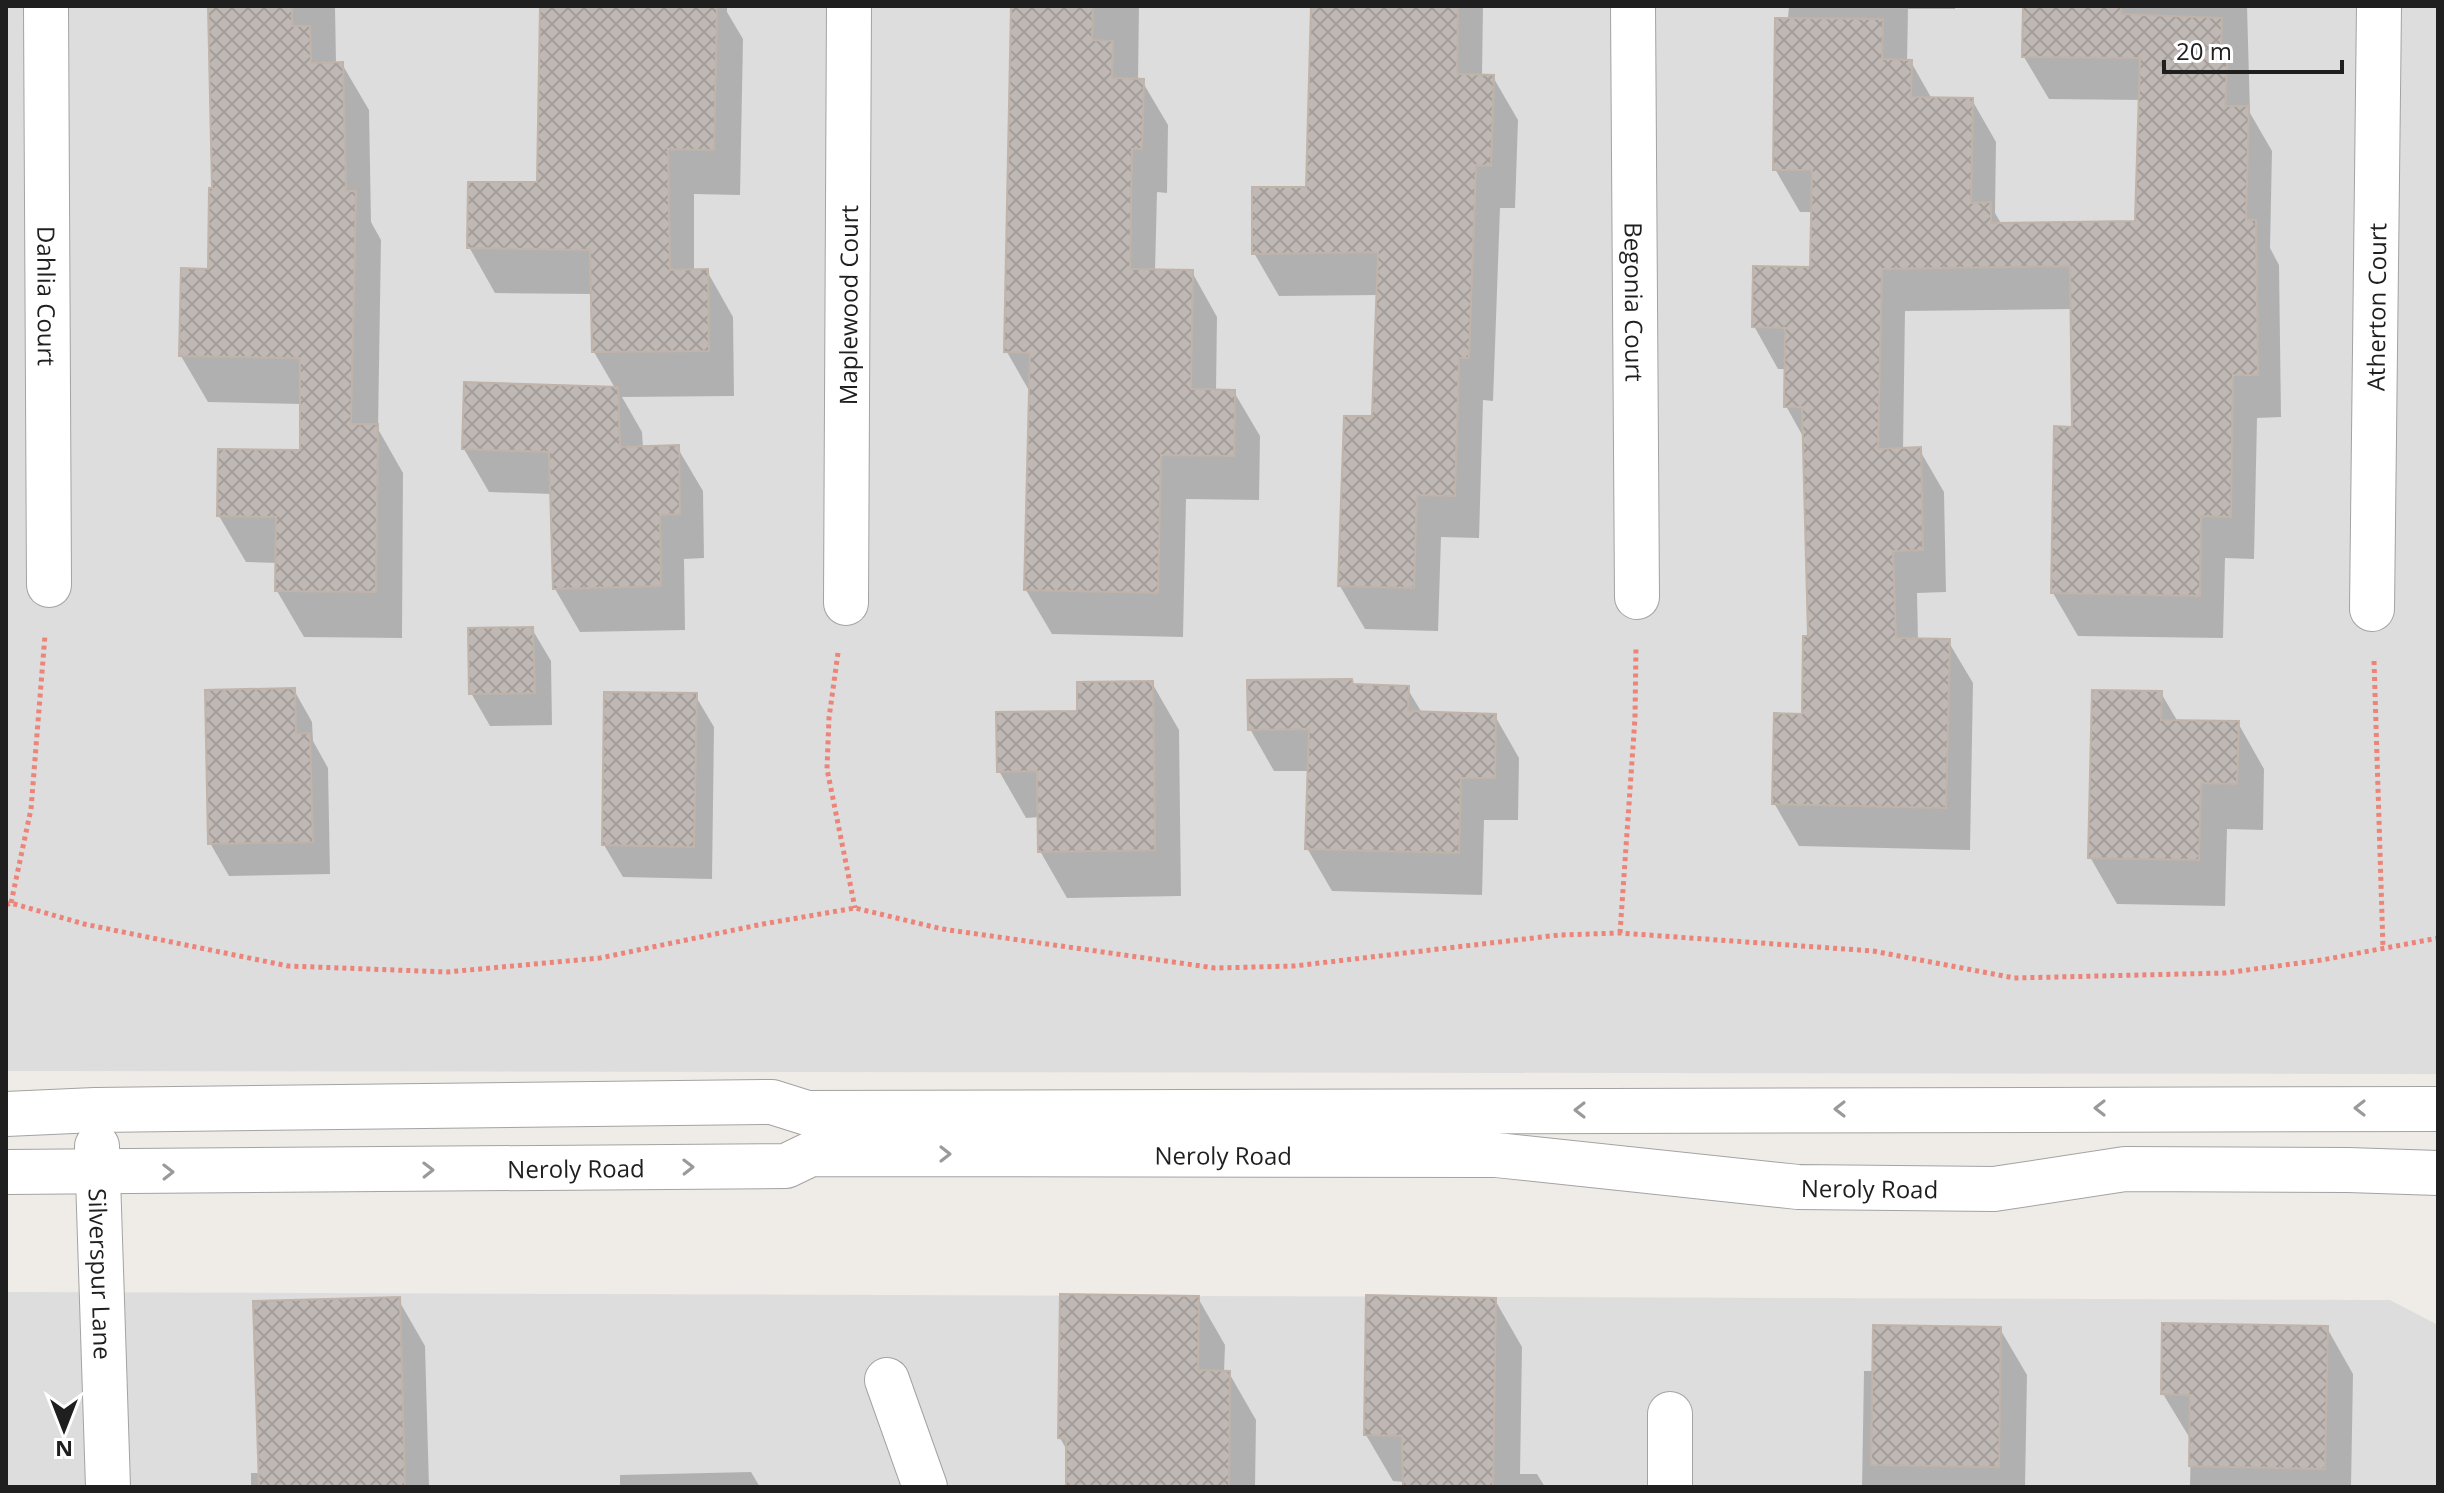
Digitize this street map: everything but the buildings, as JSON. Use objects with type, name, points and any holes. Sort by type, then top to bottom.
[{"type":"street","name":"Dahlia Court","points":[[46,6],[49,585]]},
{"type":"street","name":"Maplewood Court","points":[[846,603],[849,6]]},
{"type":"street","name":"Begonia Court","points":[[1633,6],[1637,597]]},
{"type":"street","name":"Atherton Court","points":[[2372,609],[2379,6]]},
{"type":"street","name":"Neroly Road","points":[[6,1114],[95,1110],[772,1102],[807,1113],[2438,1109]]},
{"type":"street","name":"Silverspur Lane","points":[[95,1110],[108,1487]]},
{"type":"street","name":"Neroly Road","points":[[6,1172],[786,1166],[811,1154],[1496,1155],[1798,1187],[1994,1189],[2125,1169],[2438,1173]]},
{"type":"street","points":[[887,1380],[925,1487]]},
{"type":"street","points":[[1670,1414],[1670,1487]]},
{"type":"path","points":[[49,585],[31,809],[8,904],[84,924],[288,966],[447,972],[600,958],[855,908],[942,929],[1215,968],[1294,966],[1559,935],[1620,933],[1873,951],[2014,978],[2225,973],[2438,938]]},
{"type":"path","points":[[1620,933],[1635,718],[1637,597]]},
{"type":"path","points":[[846,603],[829,718],[827,769],[855,908]]},
{"type":"path","points":[[2372,609],[2383,948]]},
{"type":"shaded area","points":[[6,6],[2438,6],[2438,1074],[6,1071]]},
{"type":"shaded area","points":[[6,1292],[2390,1300],[2438,1325],[2438,1487],[6,1487]]}]
